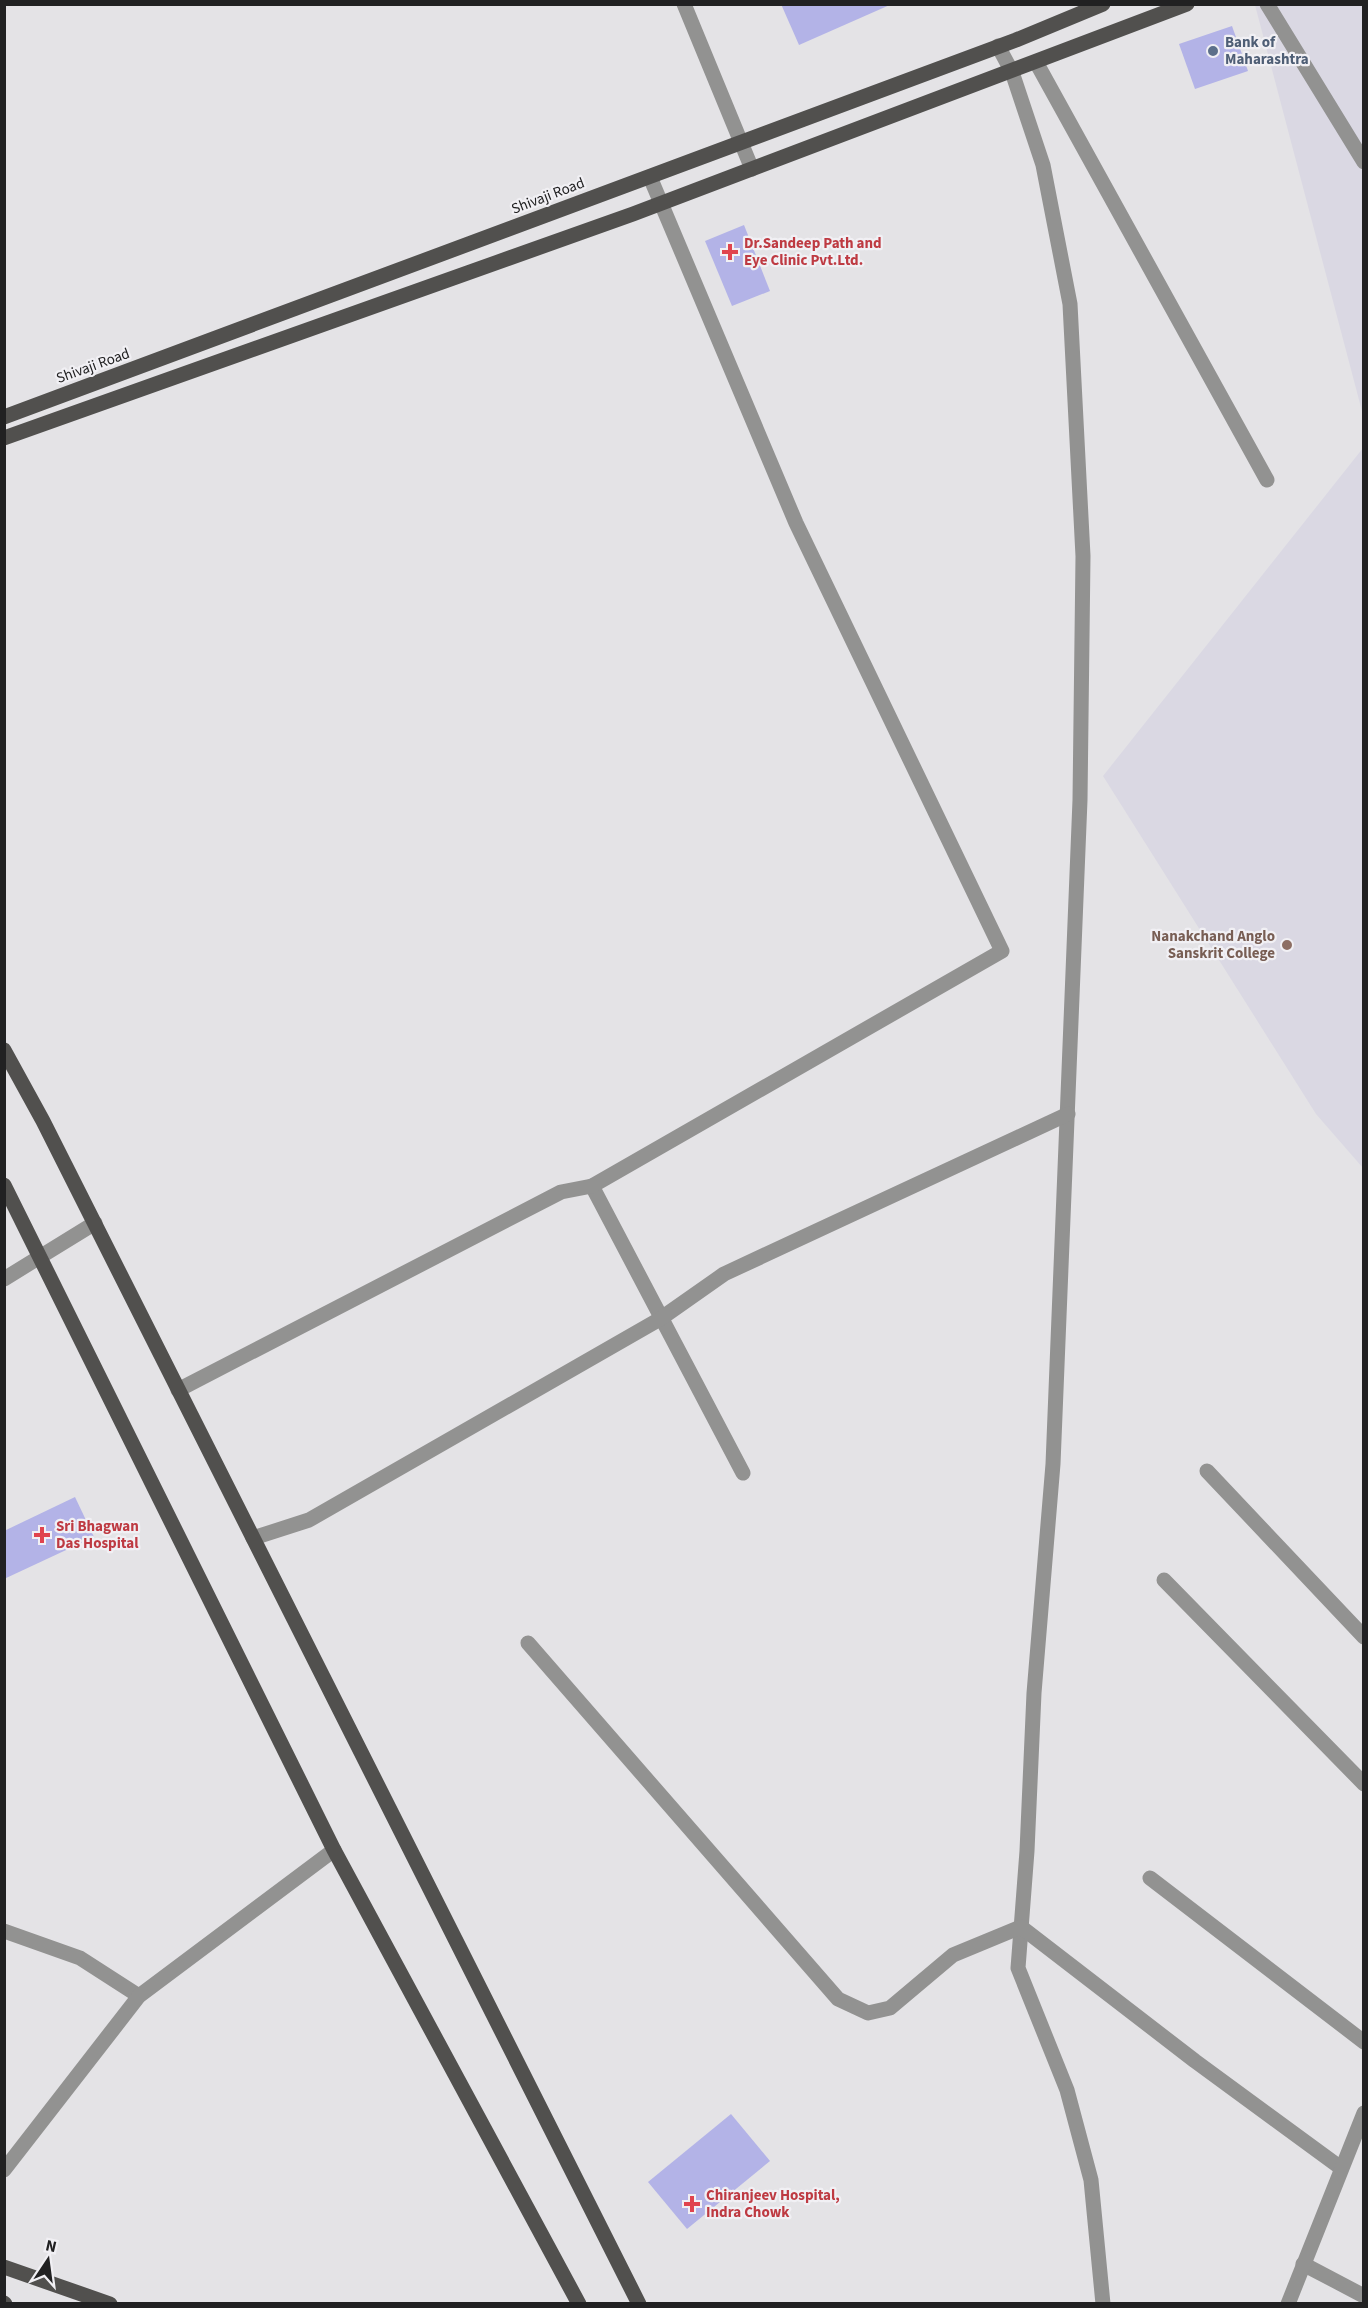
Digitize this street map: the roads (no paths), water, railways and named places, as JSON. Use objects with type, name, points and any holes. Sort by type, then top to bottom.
[{"type":"main road","name":"Shivaji Road","points":[[4,417],[414,266],[998,46],[1103,4]]},
{"type":"main road","points":[[4,438],[660,204],[1187,4]]},
{"type":"main road","points":[[414,266],[422,287]]},
{"type":"main road","points":[[4,1050],[95,1223],[639,2304]]},
{"type":"main road","points":[[4,1185],[334,1850],[579,2304]]},
{"type":"main road","points":[[4,2267],[110,2304]]},
{"type":"street","points":[[684,4],[752,169]]},
{"type":"street","points":[[1267,4],[1364,162]]},
{"type":"street","points":[[998,46],[1012,72],[1043,165],[1070,303],[1083,556],[1080,800],[1053,1464],[1034,1693],[1018,1968],[1067,2090],[1091,2180],[1103,2304]]},
{"type":"street","points":[[1036,62],[1268,480]]},
{"type":"street","points":[[178,1390],[561,1192],[592,1186],[1002,951],[796,523],[650,177]]},
{"type":"street","points":[[253,1538],[309,1520],[660,1319],[724,1274],[1068,1114]]},
{"type":"street","points":[[592,1186],[743,1473]]},
{"type":"street","points":[[4,1279],[95,1223]]},
{"type":"street","points":[[1207,1471],[1364,1637]]},
{"type":"street","points":[[1164,1580],[1364,1784]]},
{"type":"street","points":[[528,1643],[838,1999],[868,2013],[890,2008],[953,1955],[1021,1927]]},
{"type":"street","points":[[4,2170],[139,1996],[334,1850]]},
{"type":"street","points":[[1150,1878],[1364,2042]]},
{"type":"street","points":[[1021,1927],[1195,2061],[1341,2168]]},
{"type":"street","points":[[4,1931],[80,1958],[139,1996]]},
{"type":"street","points":[[1288,2304],[1364,2113]]},
{"type":"street","points":[[1303,2264],[1364,2296]]},
{"type":"place","name":"Bank of Maharashtra","points":[[1213,51]]},
{"type":"place","name":"Dr.Sandeep Path and Eye Clinic Pvt.Ltd.","points":[[730,252]]},
{"type":"place","name":"Nanakchand Anglo Sanskrit College","points":[[1287,945]]},
{"type":"place","name":"Sri Bhagwan Das Hospital","points":[[42,1535]]},
{"type":"place","name":"Chiranjeev Hospital, Indra Chowk","points":[[692,2204]]}]
